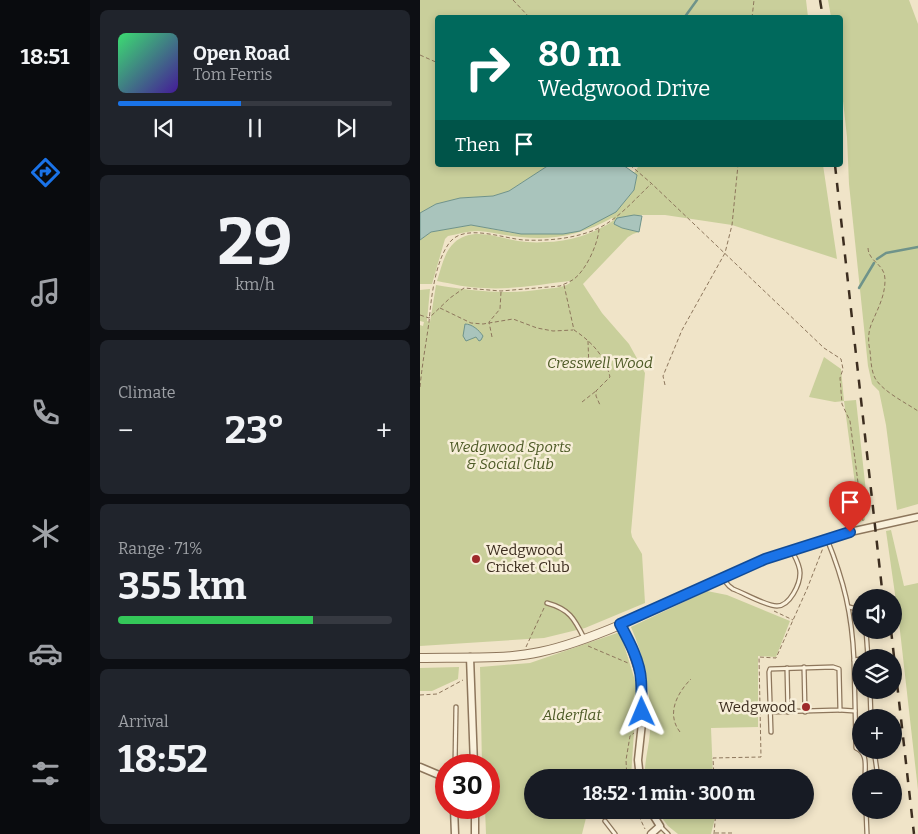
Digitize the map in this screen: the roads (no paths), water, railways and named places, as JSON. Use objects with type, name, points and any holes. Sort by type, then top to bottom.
[{"type":"street","points":[[420,658],[524,654],[581,641],[765,559],[827,538],[918,517]]},
{"type":"street","points":[[620,624],[629,642],[641,678],[639,769]]},
{"type":"street","points":[[470,657],[474,754]]},
{"type":"street","points":[[420,768],[435,774]]},
{"type":"street","points":[[454,819],[455,834]]},
{"type":"street","points":[[475,819],[475,834]]},
{"type":"street","points":[[651,834],[660,826],[656,819]]},
{"type":"lane","points":[[827,538],[843,582],[849,607],[853,649]]},
{"type":"lane","points":[[722,577],[729,586],[779,606],[787,602],[799,580],[800,571],[792,550]]},
{"type":"lane","points":[[547,602],[561,607],[570,614],[581,641]]},
{"type":"lane","points":[[771,732],[770,670],[804,667],[833,667],[839,669],[840,710]]},
{"type":"lane","points":[[804,667],[805,712]]},
{"type":"lane","points":[[787,668],[788,712]]},
{"type":"lane","points":[[456,707],[456,754]]},
{"type":"lane","points":[[770,712],[852,711]]},
{"type":"lane","points":[[866,819],[867,834]]},
{"type":"lane","points":[[606,820],[615,834]]},
{"type":"lane","points":[[660,826],[668,834]]},
{"type":"water","points":[[546,167],[626,167],[637,175],[634,190],[616,212],[580,231],[563,234],[521,234],[471,225],[431,232],[420,240],[420,213],[436,204],[460,198],[493,196],[509,191]]},
{"type":"water","points":[[634,215],[642,216],[639,232],[614,224],[617,218]]},
{"type":"water","points":[[465,324],[473,326],[483,336],[481,340],[479,341],[476,337],[466,341],[463,336]]},
{"type":"waterway","points":[[686,15],[697,0]]},
{"type":"waterway","points":[[877,259],[886,253],[918,247]]},
{"type":"waterway","points":[[859,288],[874,263]]},
{"type":"railway","points":[[820,0],[822,15]]},
{"type":"railway","points":[[835,167],[882,589]]},
{"type":"railway","points":[[892,639],[914,834]]},
{"type":"place","name":"Wedgwood Cricket Club","points":[[476,559]]},
{"type":"place","name":"Wedgwood","points":[[806,707]]},
{"type":"park label","name":"Cresswell Wood","points":[[600,363]]},
{"type":"park label","name":"Wedgwood Sports & Social Club","points":[[510,456]]},
{"type":"park label","name":"Alderflat","points":[[572,715]]}]
